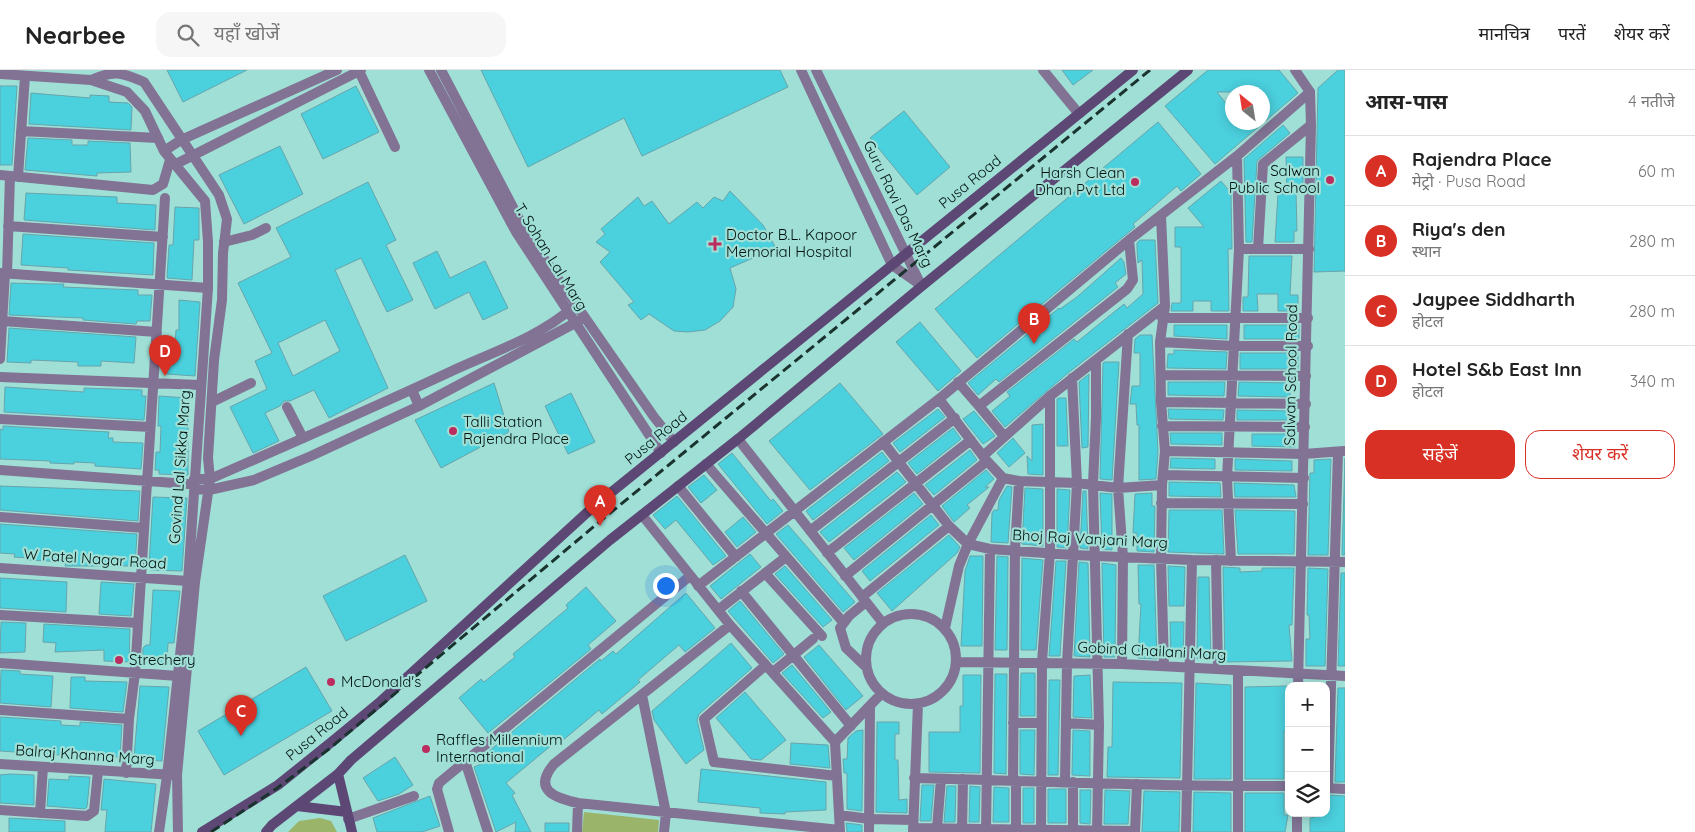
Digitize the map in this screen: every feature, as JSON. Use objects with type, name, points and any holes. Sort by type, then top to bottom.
[{"type":"main road","name":"Pusa Road","points":[[202,832],[278,785],[381,701],[592,508],[1133,70]]},
{"type":"main road","points":[[266,832],[338,774],[351,760],[642,514],[738,439],[922,286],[1188,70]]},
{"type":"main road","points":[[338,774],[352,832]]},
{"type":"main road","points":[[297,806],[347,816]]},
{"type":"street","points":[[164,151],[181,140],[337,70]]},
{"type":"street","name":"T. Sohan Lal Marg","points":[[429,70],[516,232],[567,313],[661,452]]},
{"type":"street","name":"T. Sohan Lal Marg","points":[[441,70],[527,234],[654,417],[674,442]]},
{"type":"street","name":"Guru Ravi Das Marg","points":[[801,70],[892,265],[922,286]]},
{"type":"street","name":"Guru Ravi Das Marg","points":[[816,70],[922,286]]},
{"type":"street","points":[[1043,70],[1079,114]]},
{"type":"street","points":[[91,80],[106,71]]},
{"type":"street","points":[[105,85],[106,71]]},
{"type":"street","name":"Govind Lal Sikka Marg","points":[[106,71],[124,74],[144,82],[219,195],[227,219],[224,242],[222,300],[214,360],[208,458],[209,490],[195,582],[172,776],[158,832]]},
{"type":"street","points":[[9,176],[153,190],[163,184],[173,162],[192,156],[360,71],[395,147]]},
{"type":"street","points":[[698,586],[938,399],[1129,240],[1237,156],[1310,92],[1298,71]]},
{"type":"street","name":"Govind Lal Sikka Marg","points":[[3,73],[91,80],[127,92],[145,111],[164,151],[205,201],[208,242],[208,288],[192,484],[188,581],[178,676],[172,776],[178,832]]},
{"type":"street","points":[[0,358],[9,176],[21,131],[25,76]]},
{"type":"street","name":"Salwan School Road","points":[[1298,682],[1308,346],[1310,92]]},
{"type":"street","points":[[1258,249],[1263,164],[1311,125]]},
{"type":"street","points":[[21,131],[158,138]]},
{"type":"street","points":[[1231,561],[1228,452],[1239,249],[1237,156]]},
{"type":"street","points":[[126,773],[129,719],[135,673],[165,198]]},
{"type":"street","points":[[1161,216],[1165,306],[1160,342],[1162,426],[1165,451],[1161,503],[1164,666]]},
{"type":"street","points":[[8,226],[163,238]]},
{"type":"street","points":[[224,242],[252,235],[266,228]]},
{"type":"street","points":[[898,239],[919,243]]},
{"type":"street","points":[[979,406],[1127,289],[1133,280],[1129,240]]},
{"type":"street","points":[[1239,249],[1309,249]]},
{"type":"street","points":[[4,273],[208,288]]},
{"type":"street","points":[[192,484],[210,479],[520,340],[567,313],[577,304]]},
{"type":"street","points":[[845,576],[985,459],[1004,436],[1050,396],[1165,306]]},
{"type":"street","points":[[0,470],[192,484],[209,490],[254,480],[419,406],[586,317]]},
{"type":"street","points":[[1162,318],[1308,318]]},
{"type":"street","points":[[2,321],[157,332]]},
{"type":"street","points":[[1122,664],[1123,557],[1118,488],[1128,334]]},
{"type":"street","points":[[1160,342],[1234,346],[1308,346]]},
{"type":"street","points":[[1096,360],[1093,554],[1099,724],[1097,831]]},
{"type":"street","points":[[1162,375],[1306,376]]},
{"type":"street","points":[[0,377],[200,385]]},
{"type":"street","points":[[1072,378],[1077,482],[1067,662],[1066,723],[1073,831]]},
{"type":"street","points":[[958,382],[1004,436]]},
{"type":"street","points":[[212,402],[251,383]]},
{"type":"street","points":[[412,390],[419,406]]},
{"type":"street","points":[[1041,830],[1042,662],[1050,552],[1050,396]]},
{"type":"street","points":[[938,399],[985,459],[1003,478],[1077,482],[1118,488],[1163,480],[1304,478]]},
{"type":"street","points":[[1161,402],[1232,401],[1306,404]]},
{"type":"street","points":[[286,407],[303,438]]},
{"type":"street","points":[[810,531],[954,418]]},
{"type":"street","points":[[0,419],[150,428]]},
{"type":"street","points":[[1162,426],[1305,426]]},
{"type":"street","points":[[738,439],[882,622]]},
{"type":"street","points":[[827,553],[971,440]]},
{"type":"street","points":[[883,442],[949,526],[968,544]]},
{"type":"street","points":[[1165,451],[1304,454],[1342,451],[1340,562],[1331,676],[1328,772]]},
{"type":"street","points":[[706,464],[842,622]]},
{"type":"street","points":[[945,628],[959,566],[968,544],[1003,478]]},
{"type":"street","points":[[1016,830],[1013,662],[1015,550],[1019,480]]},
{"type":"street","points":[[678,486],[736,556]]},
{"type":"street","points":[[1161,503],[1228,505],[1303,504]]},
{"type":"street","points":[[642,514],[730,625],[835,742],[840,831],[578,803],[553,796],[546,789],[548,772],[730,625]]},
{"type":"street","points":[[0,517],[144,528]]},
{"type":"street","points":[[867,668],[846,648],[841,634],[842,622],[864,600],[949,526]]},
{"type":"street","name":"Bhoj Raj Vanjani Marg","points":[[968,544],[990,549],[1072,555],[1093,554],[1192,560],[1340,562]]},
{"type":"street","points":[[986,830],[990,549]]},
{"type":"street","points":[[718,610],[786,557]]},
{"type":"street","points":[[1186,832],[1192,560]]},
{"type":"street","points":[[1216,560],[1218,669]]},
{"type":"street","name":"W Patel Nagar Road","points":[[0,568],[188,581]]},
{"type":"street","points":[[765,573],[817,638],[793,656],[769,669],[704,719],[712,759],[718,763],[837,776]]},
{"type":"street","points":[[449,832],[436,787],[690,576]]},
{"type":"street","points":[[741,591],[851,726]]},
{"type":"street","points":[[0,614],[138,623]]},
{"type":"street","points":[[907,614],[923,615],[938,622],[945,628],[956,647],[957,662],[954,676],[945,689],[933,699],[918,704],[902,703],[882,694],[872,681],[867,668],[867,651],[872,636],[882,622],[907,614]]},
{"type":"street","name":"Gobind Chailani Marg","points":[[957,662],[1067,662],[1345,676]]},
{"type":"street","points":[[0,664],[178,676]]},
{"type":"street","points":[[1238,671],[1238,832]]},
{"type":"street","points":[[835,742],[882,694]]},
{"type":"street","points":[[642,695],[666,813],[664,832]]},
{"type":"street","points":[[913,827],[918,704]]},
{"type":"street","points":[[869,832],[870,706]]},
{"type":"street","points":[[0,710],[129,719]]},
{"type":"street","points":[[1013,723],[1042,723]]},
{"type":"street","points":[[1066,723],[1099,724]]},
{"type":"street","points":[[465,761],[488,832]]},
{"type":"street","name":"Balraj Khanna Marg","points":[[0,764],[172,776]]},
{"type":"street","points":[[40,813],[43,767]]},
{"type":"street","points":[[0,810],[85,816],[91,814],[94,811],[98,771]]},
{"type":"street","points":[[914,778],[1069,781],[1188,787],[1285,786]]},
{"type":"street","points":[[937,828],[941,779]]},
{"type":"street","points":[[962,830],[963,779]]},
{"type":"street","points":[[839,815],[913,827],[962,830],[1135,831],[1137,784]]},
{"type":"street","points":[[1330,788],[1345,789]]},
{"type":"street","points":[[347,816],[414,796]]},
{"type":"street","points":[[577,832],[578,803]]},
{"type":"street","points":[[1297,817],[1297,832]]},
{"type":"green space","points":[[584,812],[659,820],[658,832],[582,832]]},
{"type":"green space","points":[[320,818],[331,821],[337,832],[288,832],[299,821]]},
{"type":"building","points":[[167,70],[247,70],[183,102]]},
{"type":"building","points":[[481,70],[780,70],[788,87],[642,156],[624,118],[528,167]]},
{"type":"building","points":[[1062,70],[1093,70],[1073,85]]},
{"type":"building","points":[[1208,70],[1279,70],[1298,93],[1270,117],[1270,85],[1225,85],[1225,92],[1217,92],[1225,102],[1225,130],[1255,130],[1215,164],[1165,106]]},
{"type":"building","name":"Salwan Public School","points":[[1338,70],[1345,70],[1345,271],[1314,272],[1318,88]]},
{"type":"building","points":[[0,86],[17,86],[12,165],[0,165]]},
{"type":"building","points":[[356,86],[379,132],[323,159],[301,114]]},
{"type":"building","points":[[31,93],[90,98],[90,95],[109,96],[109,102],[128,103],[132,107],[131,130],[29,124]]},
{"type":"building","points":[[904,111],[950,167],[917,195],[870,138]]},
{"type":"building","points":[[1158,122],[1201,174],[1181,191],[1177,186],[1133,224],[1135,227],[977,358],[935,309]]},
{"type":"building","points":[[1283,125],[1290,133],[1257,161],[1252,242],[1246,242],[1244,159]]},
{"type":"building","points":[[28,138],[72,140],[72,145],[88,145],[88,141],[130,143],[131,172],[97,173],[97,176],[25,170]]},
{"type":"building","points":[[280,146],[303,194],[244,224],[219,175]]},
{"type":"building","points":[[1286,157],[1303,157],[1303,192],[1296,192],[1297,231],[1294,231],[1294,242],[1275,242],[1278,194],[1287,194]]},
{"type":"building","points":[[1221,181],[1231,193],[1232,249],[1228,249],[1229,311],[1211,311],[1211,301],[1193,301],[1193,311],[1171,311],[1172,303],[1181,303],[1181,247],[1175,247],[1175,227],[1204,227],[1188,208]]},
{"type":"building","points":[[368,182],[396,240],[386,245],[413,300],[387,312],[361,258],[335,270],[388,388],[329,418],[314,390],[290,401],[284,401],[280,406],[265,413],[279,441],[253,453],[230,407],[267,389],[255,361],[272,353],[238,283],[291,257],[276,228]],"holes":[[[325,320],[340,351],[293,376],[278,343]]]},
{"type":"building","points":[[730,191],[763,225],[776,248],[730,268],[736,289],[733,307],[720,321],[705,330],[674,331],[649,314],[641,320],[628,305],[634,302],[600,262],[610,252],[596,242],[605,234],[601,229],[638,197],[644,206],[652,201],[669,224],[697,202],[703,208],[714,197],[723,201]]},
{"type":"building","points":[[26,193],[117,197],[117,203],[156,205],[155,230],[24,220]]},
{"type":"building","points":[[175,207],[199,208],[199,240],[194,240],[192,280],[167,278],[169,245],[173,245]]},
{"type":"building","points":[[23,234],[154,243],[153,275],[21,265]]},
{"type":"building","points":[[1140,240],[1155,240],[1158,303],[1068,373],[1005,427],[992,411],[1010,396],[1007,392],[1074,339],[1077,342],[1124,304],[1127,308],[1143,294],[1142,260],[1138,263],[1137,248],[1137,243]]},
{"type":"building","points":[[437,251],[450,278],[485,261],[508,308],[483,320],[469,292],[435,309],[413,263]]},
{"type":"building","points":[[1249,256],[1292,256],[1290,295],[1298,295],[1298,311],[1278,311],[1278,294],[1257,294],[1258,311],[1243,311],[1243,297],[1248,297]]},
{"type":"building","points":[[1121,258],[1124,262],[1126,274],[1115,283],[1118,287],[999,382],[996,379],[978,395],[968,383],[1059,308],[1077,297]]},
{"type":"building","points":[[11,283],[64,284],[63,287],[138,290],[138,295],[152,295],[150,321],[137,321],[136,324],[83,320],[83,318],[9,315]]},
{"type":"building","points":[[179,300],[200,302],[195,376],[167,374],[171,345],[175,345],[176,330],[179,330]]},
{"type":"building","points":[[920,322],[961,371],[938,391],[896,342]]},
{"type":"building","points":[[1174,325],[1227,325],[1227,339],[1174,336]]},
{"type":"building","points":[[1244,325],[1299,325],[1299,339],[1244,339]]},
{"type":"building","points":[[9,328],[136,337],[134,363],[101,361],[101,366],[78,366],[78,362],[31,360],[31,363],[7,362]]},
{"type":"building","points":[[1140,335],[1152,335],[1158,451],[1156,479],[1139,480],[1139,425],[1137,425],[1136,404],[1130,404],[1132,386],[1140,386],[1140,353],[1134,353],[1135,339]]},
{"type":"building","points":[[1174,350],[1227,352],[1226,369],[1167,368],[1168,354],[1174,354]]},
{"type":"building","points":[[1240,353],[1298,353],[1298,369],[1240,369]]},
{"type":"building","points":[[1119,362],[1112,480],[1100,479],[1103,363]]},
{"type":"building","points":[[1089,374],[1088,447],[1082,448],[1079,382]]},
{"type":"building","points":[[1168,382],[1225,382],[1224,396],[1168,395]]},
{"type":"building","points":[[1239,382],[1290,383],[1290,397],[1238,396]]},
{"type":"building","points":[[494,383],[509,432],[441,468],[415,420]]},
{"type":"building","points":[[840,383],[883,434],[810,490],[769,441]]},
{"type":"building","points":[[5,387],[84,392],[84,388],[142,390],[142,396],[146,396],[144,420],[4,412]]},
{"type":"building","points":[[571,393],[595,442],[568,454],[545,406]]},
{"type":"building","points":[[159,396],[188,398],[188,475],[159,474],[159,470],[155,470],[156,452],[160,452],[161,426],[158,426]]},
{"type":"building","points":[[1066,398],[1068,446],[1057,446],[1057,399]]},
{"type":"building","points":[[938,409],[945,417],[900,452],[893,443]]},
{"type":"building","points":[[1168,409],[1224,410],[1223,420],[1169,419]]},
{"type":"building","points":[[1237,410],[1292,411],[1292,420],[1237,420]]},
{"type":"building","points":[[974,411],[995,436],[983,444],[963,419]]},
{"type":"building","points":[[1043,424],[1043,475],[1028,474],[1027,456],[1032,461],[1032,425]]},
{"type":"building","points":[[3,426],[109,432],[108,438],[113,438],[113,442],[143,443],[141,469],[95,466],[95,463],[50,463],[50,461],[0,459],[0,429],[3,430]]},
{"type":"building","points":[[953,428],[961,439],[917,474],[908,463]]},
{"type":"building","points":[[1170,433],[1222,433],[1222,445],[1171,444]]},
{"type":"building","points":[[1252,434],[1295,434],[1295,447],[1252,446]]},
{"type":"building","points":[[1013,438],[1025,453],[1009,467],[997,453]]},
{"type":"building","points":[[970,450],[977,460],[934,495],[925,485]]},
{"type":"building","points":[[882,452],[889,461],[813,520],[806,511]]},
{"type":"building","points":[[732,453],[771,501],[773,499],[783,511],[767,524],[718,464]]},
{"type":"building","points":[[1171,458],[1215,459],[1215,469],[1170,468]]},
{"type":"building","points":[[1345,458],[1345,555],[1342,555]]},
{"type":"building","points":[[1235,459],[1292,461],[1292,471],[1235,470]]},
{"type":"building","points":[[1331,459],[1328,555],[1308,555],[1310,473],[1314,473],[1314,460]]},
{"type":"building","points":[[986,470],[994,479],[985,487],[989,487],[967,505],[970,508],[954,522],[942,506]]},
{"type":"building","points":[[897,472],[906,482],[829,542],[820,532]]},
{"type":"building","points":[[704,475],[717,490],[701,503],[688,487]]},
{"type":"building","points":[[1169,482],[1220,483],[1221,497],[1169,496]]},
{"type":"building","points":[[1234,483],[1294,485],[1296,497],[1235,497]]},
{"type":"building","points":[[0,486],[140,491],[138,521],[0,510]]},
{"type":"building","points":[[1007,486],[1012,487],[1008,543],[991,542],[992,513],[994,510],[998,510],[999,500]]},
{"type":"building","points":[[1025,488],[1043,489],[1043,546],[1022,544]]},
{"type":"building","points":[[1057,489],[1070,490],[1067,548],[1057,547]]},
{"type":"building","points":[[1083,491],[1086,491],[1088,549],[1080,548]]},
{"type":"building","points":[[914,493],[923,504],[854,560],[844,548]]},
{"type":"building","points":[[1100,493],[1112,494],[1112,550],[1102,549]]},
{"type":"building","points":[[1152,493],[1152,506],[1155,506],[1154,552],[1137,551],[1137,533],[1133,533],[1135,494]]},
{"type":"building","points":[[677,496],[726,556],[713,565],[676,520],[665,529],[653,515]]},
{"type":"building","points":[[153,497],[187,498],[182,571],[151,570],[149,566]]},
{"type":"building","points":[[1169,510],[1222,510],[1224,554],[1168,552]]},
{"type":"building","points":[[1235,510],[1295,511],[1294,554],[1238,554]]},
{"type":"building","points":[[931,515],[939,525],[870,581],[862,571]]},
{"type":"building","points":[[743,517],[756,532],[737,547],[725,532]]},
{"type":"building","points":[[0,524],[137,534],[135,566],[65,566],[66,562],[29,560],[29,558],[14,557],[15,554],[0,553]]},
{"type":"building","points":[[788,525],[855,602],[843,612],[776,534]]},
{"type":"building","points":[[949,535],[960,547],[957,553],[892,611],[877,593]]},
{"type":"building","points":[[750,554],[761,567],[721,599],[710,586]]},
{"type":"building","points":[[405,555],[427,601],[346,641],[323,596]]},
{"type":"building","points":[[970,556],[983,556],[982,646],[961,646],[965,571]]},
{"type":"building","points":[[997,556],[1008,557],[1007,650],[995,650]]},
{"type":"building","points":[[1022,558],[1043,560],[1036,650],[1021,650]]},
{"type":"building","points":[[1056,561],[1066,561],[1060,656],[1049,656]]},
{"type":"building","points":[[1079,562],[1088,563],[1090,657],[1074,656]]},
{"type":"building","points":[[1102,563],[1116,565],[1115,657],[1104,657]]},
{"type":"building","points":[[1138,565],[1154,565],[1157,659],[1138,658],[1141,604],[1139,604]]},
{"type":"building","points":[[785,566],[832,620],[823,627],[775,574]]},
{"type":"building","points":[[1168,566],[1185,567],[1184,606],[1169,606]]},
{"type":"building","points":[[1223,567],[1240,568],[1240,572],[1262,571],[1262,568],[1294,568],[1292,625],[1289,625],[1292,661],[1225,662]]},
{"type":"building","points":[[1308,568],[1328,569],[1325,666],[1306,666],[1306,639],[1310,639],[1309,615],[1307,615]]},
{"type":"building","points":[[1341,573],[1345,573],[1345,666],[1338,666]]},
{"type":"building","points":[[1198,577],[1209,577],[1211,659],[1197,659]]},
{"type":"building","points":[[0,578],[67,582],[66,612],[0,608]]},
{"type":"building","points":[[101,582],[134,584],[131,616],[99,614]]},
{"type":"building","points":[[586,587],[616,621],[588,645],[591,649],[488,733],[459,698],[481,679],[484,682],[515,657],[513,654],[568,608],[566,605]]},
{"type":"building","points":[[153,590],[180,591],[174,643],[168,643],[167,664],[143,663],[143,648],[146,645],[150,645]]},
{"type":"building","points":[[686,593],[715,628],[685,652],[679,645],[638,680],[640,682],[602,714],[599,710],[556,746],[553,744],[506,783],[515,793],[512,795],[531,832],[515,832],[516,822],[496,832],[474,767],[493,759],[488,752],[600,659],[601,661],[613,651],[616,654]]},
{"type":"building","points":[[740,601],[784,654],[773,663],[728,611]]},
{"type":"building","points":[[1,622],[26,623],[25,652],[0,653]]},
{"type":"building","points":[[1170,622],[1184,622],[1183,658],[1171,658]]},
{"type":"building","points":[[44,624],[130,629],[129,662],[104,661],[104,650],[55,652],[56,643],[43,642]]},
{"type":"building","points":[[731,643],[752,668],[699,714],[697,720],[704,750],[686,764],[654,720],[652,711]]},
{"type":"building","points":[[819,645],[863,696],[846,710],[804,657]]},
{"type":"building","points":[[792,665],[831,712],[823,718],[782,673]]},
{"type":"building","points":[[306,667],[332,711],[224,775],[198,731]]},
{"type":"building","points":[[1,670],[20,671],[20,674],[53,676],[51,707],[0,703]]},
{"type":"building","points":[[1021,673],[1035,673],[1035,716],[1020,716]]},
{"type":"building","points":[[995,674],[1007,674],[1006,774],[994,773]]},
{"type":"building","points":[[963,675],[981,675],[980,773],[929,772],[929,732],[960,732],[960,706],[963,706]]},
{"type":"building","points":[[1090,675],[1092,718],[1073,717],[1074,676]]},
{"type":"building","points":[[71,677],[85,677],[85,681],[127,682],[123,712],[70,708]]},
{"type":"building","points":[[1049,680],[1060,680],[1058,775],[1048,775]]},
{"type":"building","points":[[1113,682],[1182,683],[1180,778],[1107,777],[1108,747],[1112,747]]},
{"type":"building","points":[[1196,683],[1231,685],[1231,779],[1194,779]]},
{"type":"building","points":[[140,686],[169,687],[162,761],[138,760],[138,757],[134,757]]},
{"type":"building","points":[[1285,686],[1284,779],[1245,779],[1245,687]]},
{"type":"building","points":[[1338,688],[1345,688],[1345,782],[1335,782]]},
{"type":"building","points":[[745,692],[786,740],[761,760],[751,759],[716,718]]},
{"type":"building","points":[[0,717],[61,721],[61,725],[80,726],[80,722],[122,725],[120,757],[95,756],[95,754],[78,753],[78,751],[60,751],[60,755],[0,751]]},
{"type":"building","points":[[877,722],[899,722],[899,734],[895,734],[895,760],[898,760],[899,800],[907,799],[907,813],[876,812]]},
{"type":"building","points":[[863,730],[862,811],[847,809],[847,773],[844,773],[843,759],[847,759],[848,738],[856,731]]},
{"type":"building","points":[[1020,730],[1035,730],[1034,775],[1020,774]]},
{"type":"building","points":[[1073,730],[1090,731],[1090,776],[1072,775]]},
{"type":"building","points":[[791,743],[828,745],[830,768],[790,764]]},
{"type":"building","points":[[395,757],[413,785],[399,794],[378,801],[363,778]]},
{"type":"building","points":[[701,769],[826,782],[826,810],[785,812],[785,814],[760,813],[760,808],[698,802]]},
{"type":"building","points":[[0,775],[34,775],[34,805],[0,803]]},
{"type":"building","points":[[69,776],[90,777],[87,807],[85,809],[47,806],[49,779],[69,780]]},
{"type":"building","points":[[104,779],[156,784],[151,832],[105,832],[107,810],[101,810]]},
{"type":"building","points":[[922,785],[934,785],[931,821],[920,821]]},
{"type":"building","points":[[947,786],[956,786],[955,822],[944,822]]},
{"type":"building","points":[[970,786],[980,787],[979,822],[969,822]]},
{"type":"building","points":[[994,787],[1009,788],[1009,822],[993,822]]},
{"type":"building","points":[[1023,788],[1034,788],[1034,823],[1023,823]]},
{"type":"building","points":[[1048,789],[1066,789],[1066,823],[1048,823]]},
{"type":"building","points":[[1080,790],[1091,790],[1090,824],[1080,823]]},
{"type":"building","points":[[1105,790],[1130,791],[1128,824],[1104,824]]},
{"type":"building","points":[[1144,791],[1180,792],[1179,832],[1142,832]]},
{"type":"building","points":[[1194,792],[1231,793],[1231,832],[1193,832]]},
{"type":"building","points":[[1245,793],[1284,793],[1284,815],[1288,817],[1285,832],[1245,832]]},
{"type":"building","points":[[1330,795],[1345,796],[1345,832],[1310,832],[1310,818],[1330,817]]},
{"type":"building","points":[[430,796],[440,826],[422,832],[377,832],[373,818]]},
{"type":"building","points":[[9,818],[65,821],[65,832],[9,832]]},
{"type":"building","points":[[545,823],[569,823],[569,832],[545,832]]},
{"type":"building","points":[[846,823],[862,825],[862,832],[847,832]]},
{"type":"railway","points":[[211,832],[276,789],[329,749],[598,523],[1150,70]]},
{"type":"place","name":"Salwan Public School","points":[[1330,180]]},
{"type":"place","name":"Harsh Clean Dhan Pvt Ltd","points":[[1135,182]]},
{"type":"place","name":"Doctor B.L. Kapoor Memorial Hospital","points":[[715,244]]},
{"type":"place","name":"Riya's den","points":[[1034,344]]},
{"type":"place","name":"Hotel S&b East Inn","points":[[165,376]]},
{"type":"place","name":"Talli Station Rajendra Place","points":[[453,431]]},
{"type":"place","name":"Rajendra Place","points":[[600,526]]},
{"type":"place","name":"Strechery","points":[[119,660]]},
{"type":"place","name":"McDonald's","points":[[331,682]]},
{"type":"place","name":"Jaypee Siddharth","points":[[241,736]]},
{"type":"place","name":"Raffles Millennium International","points":[[426,749]]}]
